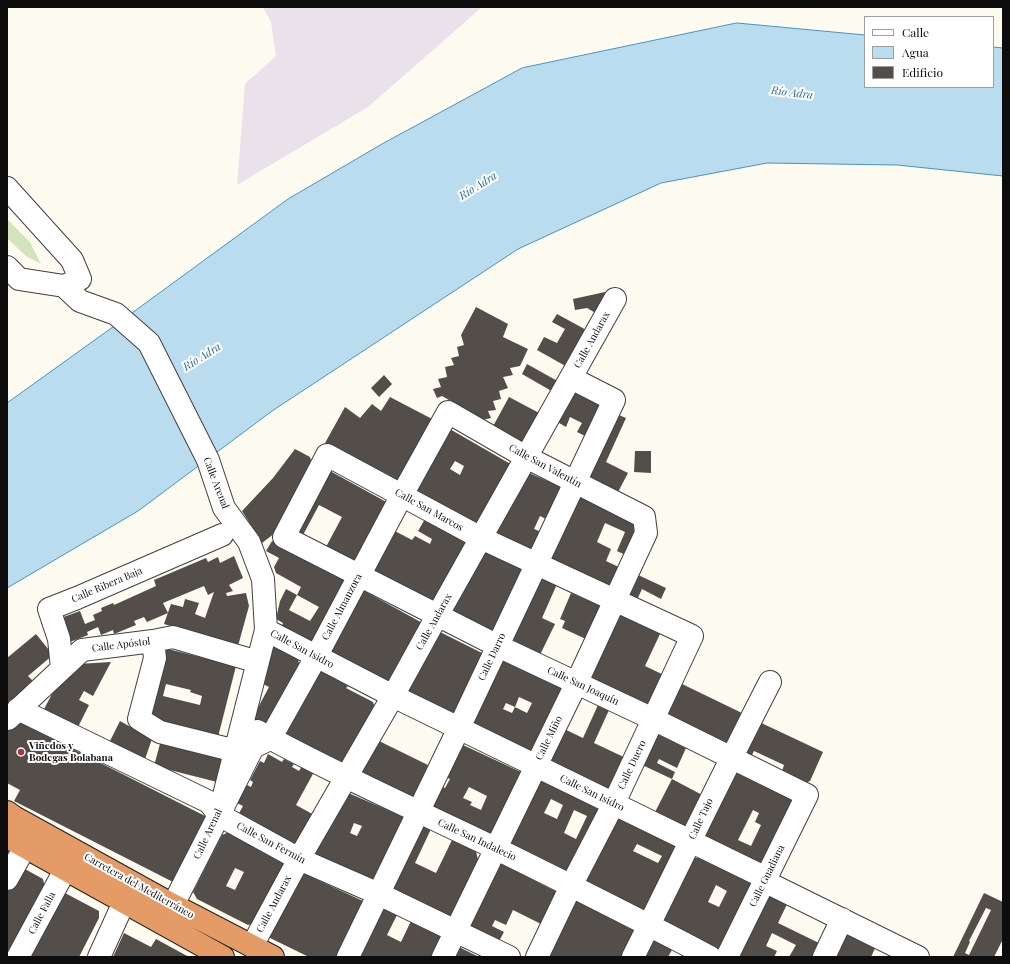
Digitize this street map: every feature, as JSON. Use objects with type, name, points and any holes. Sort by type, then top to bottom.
[{"type":"highway","name":"Carretera del Mediterráneo","points":[[7,812],[173,905],[274,957]]},
{"type":"highway","points":[[16,842],[221,957]]},
{"type":"street","points":[[7,188],[72,260],[80,279],[64,286],[19,279],[7,267]]},
{"type":"street","name":"Calle Arenal","points":[[64,286],[80,301],[116,314],[149,343],[208,460],[224,508],[249,542],[263,579],[266,630],[219,815],[173,905]]},
{"type":"street","name":"Calle Andarax","points":[[252,946],[299,859],[393,696],[615,299]]},
{"type":"street","name":"Calle Darro","points":[[348,957],[459,728],[614,400],[571,378]]},
{"type":"street","name":"Calle San Valentín","points":[[448,412],[526,457],[644,517]]},
{"type":"street","name":"Calle Almanzora","points":[[270,739],[448,412]]},
{"type":"street","name":"Calle San Marcos","points":[[359,575],[284,537],[327,455],[402,494],[481,538],[692,636]]},
{"type":"street","name":"Calle Miño","points":[[443,957],[577,682],[646,533],[644,517]]},
{"type":"street","name":"Calle Ribera Baja","points":[[62,668],[58,639],[49,608],[77,598],[222,535]]},
{"type":"street","name":"Calle San Joaquín","points":[[359,575],[498,646],[577,682],[807,795]]},
{"type":"street","name":"Calle San Isidro","points":[[266,630],[393,696],[766,878],[772,885],[917,957]]},
{"type":"street","name":"Calle Duero","points":[[537,957],[571,886],[614,803],[692,636]]},
{"type":"street","name":"Calle Apóstol","points":[[12,714],[82,650],[173,637],[258,662]]},
{"type":"street","points":[[153,641],[155,658],[139,719],[160,732],[236,751]]},
{"type":"street","name":"Calle Tajo","points":[[633,957],[730,758],[770,682]]},
{"type":"street","name":"Calle San Fermín","points":[[12,714],[209,802],[219,815],[299,859],[379,894],[509,957]]},
{"type":"street","name":"Calle San Indalecio","points":[[242,724],[346,778],[496,849],[710,957]]},
{"type":"street","points":[[219,815],[253,748],[270,739]]},
{"type":"street","name":"Calle Guadiana","points":[[727,957],[807,795]]},
{"type":"street","points":[[7,879],[16,842]]},
{"type":"street","name":"Calle Falla","points":[[18,957],[66,870]]},
{"type":"street","points":[[99,957],[124,902]]},
{"type":"street","points":[[824,957],[842,920]]},
{"type":"shaded area","points":[[263,7],[482,7],[368,107],[237,185],[245,84],[276,56],[271,22]]},
{"type":"green space","points":[[7,219],[30,242],[41,264],[26,256],[7,238]]},
{"type":"water","name":"Río Adra","points":[[737,23],[864,35],[864,88],[994,88],[994,47],[1003,48],[1003,176],[897,165],[767,163],[661,183],[518,249],[272,411],[138,511],[7,588],[7,403],[288,199],[382,144],[522,68]]},
{"type":"building","points":[[605,292],[608,299],[599,315],[587,308],[575,310],[573,299]]},
{"type":"building","points":[[476,307],[508,324],[503,337],[528,349],[520,366],[510,368],[513,375],[503,377],[508,388],[499,391],[501,399],[493,401],[496,410],[488,411],[491,418],[483,420],[442,396],[437,398],[433,389],[441,387],[438,379],[447,377],[445,367],[454,365],[451,358],[459,356],[457,347],[464,345],[461,335]]},
{"type":"building","points":[[557,314],[590,332],[569,368],[537,350],[544,337],[557,343],[565,329],[552,322]]},
{"type":"building","points":[[527,364],[561,383],[555,393],[522,374]]},
{"type":"building","points":[[384,375],[392,384],[379,397],[371,388]]},
{"type":"building","points":[[576,392],[598,404],[600,412],[589,438],[577,432],[582,423],[570,417],[566,427],[554,420],[567,395]]},
{"type":"building","points":[[390,397],[434,420],[404,478],[395,481],[325,443],[345,407],[360,418],[372,404],[381,411]]},
{"type":"building","points":[[509,397],[543,415],[525,448],[491,430]]},
{"type":"building","points":[[614,413],[626,418],[606,462],[628,473],[617,494],[584,478]]},
{"type":"building","points":[[448,428],[514,466],[479,528],[413,491]],"holes":[[[455,461],[464,466],[460,475],[450,469]]]},
{"type":"building","points":[[295,449],[310,457],[312,464],[275,533],[262,543],[242,511],[273,478]]},
{"type":"building","points":[[635,451],[651,451],[651,473],[634,472]]},
{"type":"building","points":[[330,471],[390,504],[360,560],[352,561],[326,547],[342,517],[319,505],[303,535],[293,530]]},
{"type":"building","points":[[527,472],[565,489],[550,521],[540,516],[534,529],[544,533],[534,554],[492,532]]},
{"type":"building","points":[[576,493],[641,528],[630,557],[617,551],[625,532],[605,523],[597,542],[611,549],[606,561],[623,569],[612,591],[545,559]]},
{"type":"building","points":[[425,519],[468,543],[434,606],[368,571],[391,529],[412,540],[415,536],[430,544],[432,539],[418,531]]},
{"type":"building","points":[[272,541],[349,582],[316,641],[308,644],[280,630],[283,623],[276,619],[280,601],[286,589],[297,595],[301,587],[276,573],[274,567],[279,558],[266,551]],"holes":[[[297,595],[319,607],[310,621],[289,610]]]},
{"type":"building","points":[[482,550],[525,570],[498,630],[488,633],[446,613]]},
{"type":"building","points":[[234,556],[243,578],[229,585],[233,591],[226,593],[227,596],[246,593],[249,606],[238,646],[164,624],[168,613],[147,622],[144,617],[134,621],[136,625],[114,634],[113,630],[101,635],[98,627],[87,632],[88,635],[67,643],[58,619],[80,611],[85,624],[95,620],[93,615],[102,611],[101,608],[113,603],[114,605],[156,586],[154,580],[206,558],[208,562],[218,557],[220,563]],"holes":[[[204,586],[208,595],[214,592],[205,618],[195,614],[199,603],[185,599],[183,607],[171,604],[168,613],[163,603]]]},
{"type":"building","points":[[636,574],[666,588],[661,599],[642,589],[636,602],[625,596]]},
{"type":"building","points":[[545,579],[557,584],[542,618],[555,624],[539,657],[506,641],[533,584]]},
{"type":"building","points":[[359,588],[426,625],[391,689],[323,652]]},
{"type":"building","points":[[571,593],[603,607],[588,640],[562,628],[565,621],[560,619]]},
{"type":"building","points":[[616,613],[660,634],[645,666],[668,677],[651,711],[586,677]]},
{"type":"building","points":[[438,631],[484,654],[455,719],[400,694]]},
{"type":"building","points":[[36,634],[53,655],[28,676],[37,685],[7,709],[7,658]]},
{"type":"building","points":[[276,647],[298,659],[300,668],[270,728],[252,719],[269,687],[259,682],[267,650]]},
{"type":"building","points":[[164,648],[236,666],[218,737],[146,719]],"holes":[[[166,684],[191,690],[190,692],[202,696],[200,705],[163,696]]]},
{"type":"building","points":[[503,660],[565,688],[533,756],[466,725]],"holes":[[[519,697],[532,703],[527,713],[515,707]],[[506,703],[515,707],[512,713],[503,709]]]},
{"type":"building","points":[[111,662],[93,696],[84,691],[79,700],[89,705],[77,729],[43,711],[63,673],[78,664]]},
{"type":"building","points":[[314,667],[348,686],[346,688],[373,702],[376,711],[347,763],[336,766],[286,739],[281,728]]},
{"type":"building","points":[[680,683],[744,714],[730,743],[721,746],[663,717]]},
{"type":"building","points":[[598,705],[609,710],[594,743],[628,759],[612,794],[544,762],[560,727],[583,738]]},
{"type":"building","points":[[14,719],[207,817],[173,882],[14,801],[20,790],[7,783],[7,732]]},
{"type":"building","points":[[755,720],[823,752],[810,781],[803,784],[781,774],[784,765],[754,751],[750,759],[739,754]]},
{"type":"building","points":[[120,721],[152,739],[144,762],[109,743]]},
{"type":"building","points":[[653,732],[686,748],[677,768],[659,759],[657,763],[675,772],[672,779],[638,763]]},
{"type":"building","points":[[375,739],[432,767],[416,802],[364,778],[361,767]]},
{"type":"building","points":[[161,740],[224,756],[217,782],[154,766]]},
{"type":"building","points":[[463,745],[523,773],[492,839],[425,806],[436,784],[445,788],[450,779],[441,775],[454,749]],"holes":[[[469,787],[487,796],[481,810],[470,805],[472,802],[463,798]]]},
{"type":"building","points":[[268,754],[282,762],[284,759],[294,764],[292,767],[299,771],[302,766],[314,772],[296,805],[316,816],[302,843],[293,845],[238,815],[243,806],[237,803],[247,785],[251,787],[253,782],[250,780],[260,761],[264,763]]},
{"type":"building","points":[[734,770],[799,800],[766,868],[707,839],[705,832]],"holes":[[[753,810],[759,813],[755,822],[761,825],[751,846],[738,840]]]},
{"type":"building","points":[[536,777],[602,809],[570,876],[509,847]],"holes":[[[551,799],[563,805],[557,819],[544,813]],[[574,810],[587,816],[576,839],[564,833]]]},
{"type":"building","points":[[672,779],[706,797],[689,832],[654,814]]},
{"type":"building","points":[[346,792],[406,818],[376,884],[311,853]],"holes":[[[354,823],[362,826],[357,836],[350,833]]]},
{"type":"building","points":[[614,814],[681,847],[647,915],[580,882]],"holes":[[[637,844],[662,856],[658,863],[633,851]]]},
{"type":"building","points":[[417,823],[431,829],[415,863],[436,873],[452,840],[476,851],[479,864],[452,921],[394,893],[389,881]]},
{"type":"building","points":[[229,832],[284,861],[286,870],[259,922],[248,925],[197,899],[193,892],[222,835]],"holes":[[[235,868],[244,872],[235,890],[226,886]]]},
{"type":"building","points":[[689,858],[702,858],[757,885],[725,952],[660,920]],"holes":[[[716,885],[727,891],[719,907],[708,902]]]},
{"type":"building","points":[[496,861],[555,891],[557,902],[545,926],[513,910],[506,925],[495,920],[492,926],[504,932],[498,943],[463,927]]},
{"type":"building","points":[[23,868],[43,879],[45,888],[7,957],[7,887]]},
{"type":"building","points":[[305,874],[365,902],[339,957],[309,957],[270,938],[267,930],[298,876]]},
{"type":"building","points":[[767,888],[789,900],[778,923],[823,945],[817,957],[789,957],[796,945],[772,933],[766,946],[777,951],[774,957],[733,957]]},
{"type":"building","points":[[65,893],[99,911],[99,918],[79,957],[24,957],[56,896]]},
{"type":"building","points":[[984,893],[1003,902],[1003,939],[994,957],[953,957]],"holes":[[[986,908],[991,910],[969,955],[965,953],[970,942],[969,941]]]},
{"type":"building","points":[[573,898],[638,929],[626,957],[544,957]]},
{"type":"building","points":[[384,908],[397,915],[387,935],[401,942],[411,921],[444,937],[435,957],[354,957],[377,910]]},
{"type":"building","points":[[852,932],[877,944],[871,957],[830,957],[841,935]]},
{"type":"building","points":[[124,933],[151,947],[156,939],[189,957],[113,957]]},
{"type":"building","points":[[657,940],[673,948],[668,957],[640,957],[646,943]]},
{"type":"building","points":[[461,948],[479,957],[449,957],[452,951]]},
{"type":"place","name":"Viñedos y Bodegas Bolabana","points":[[21,752]]}]
